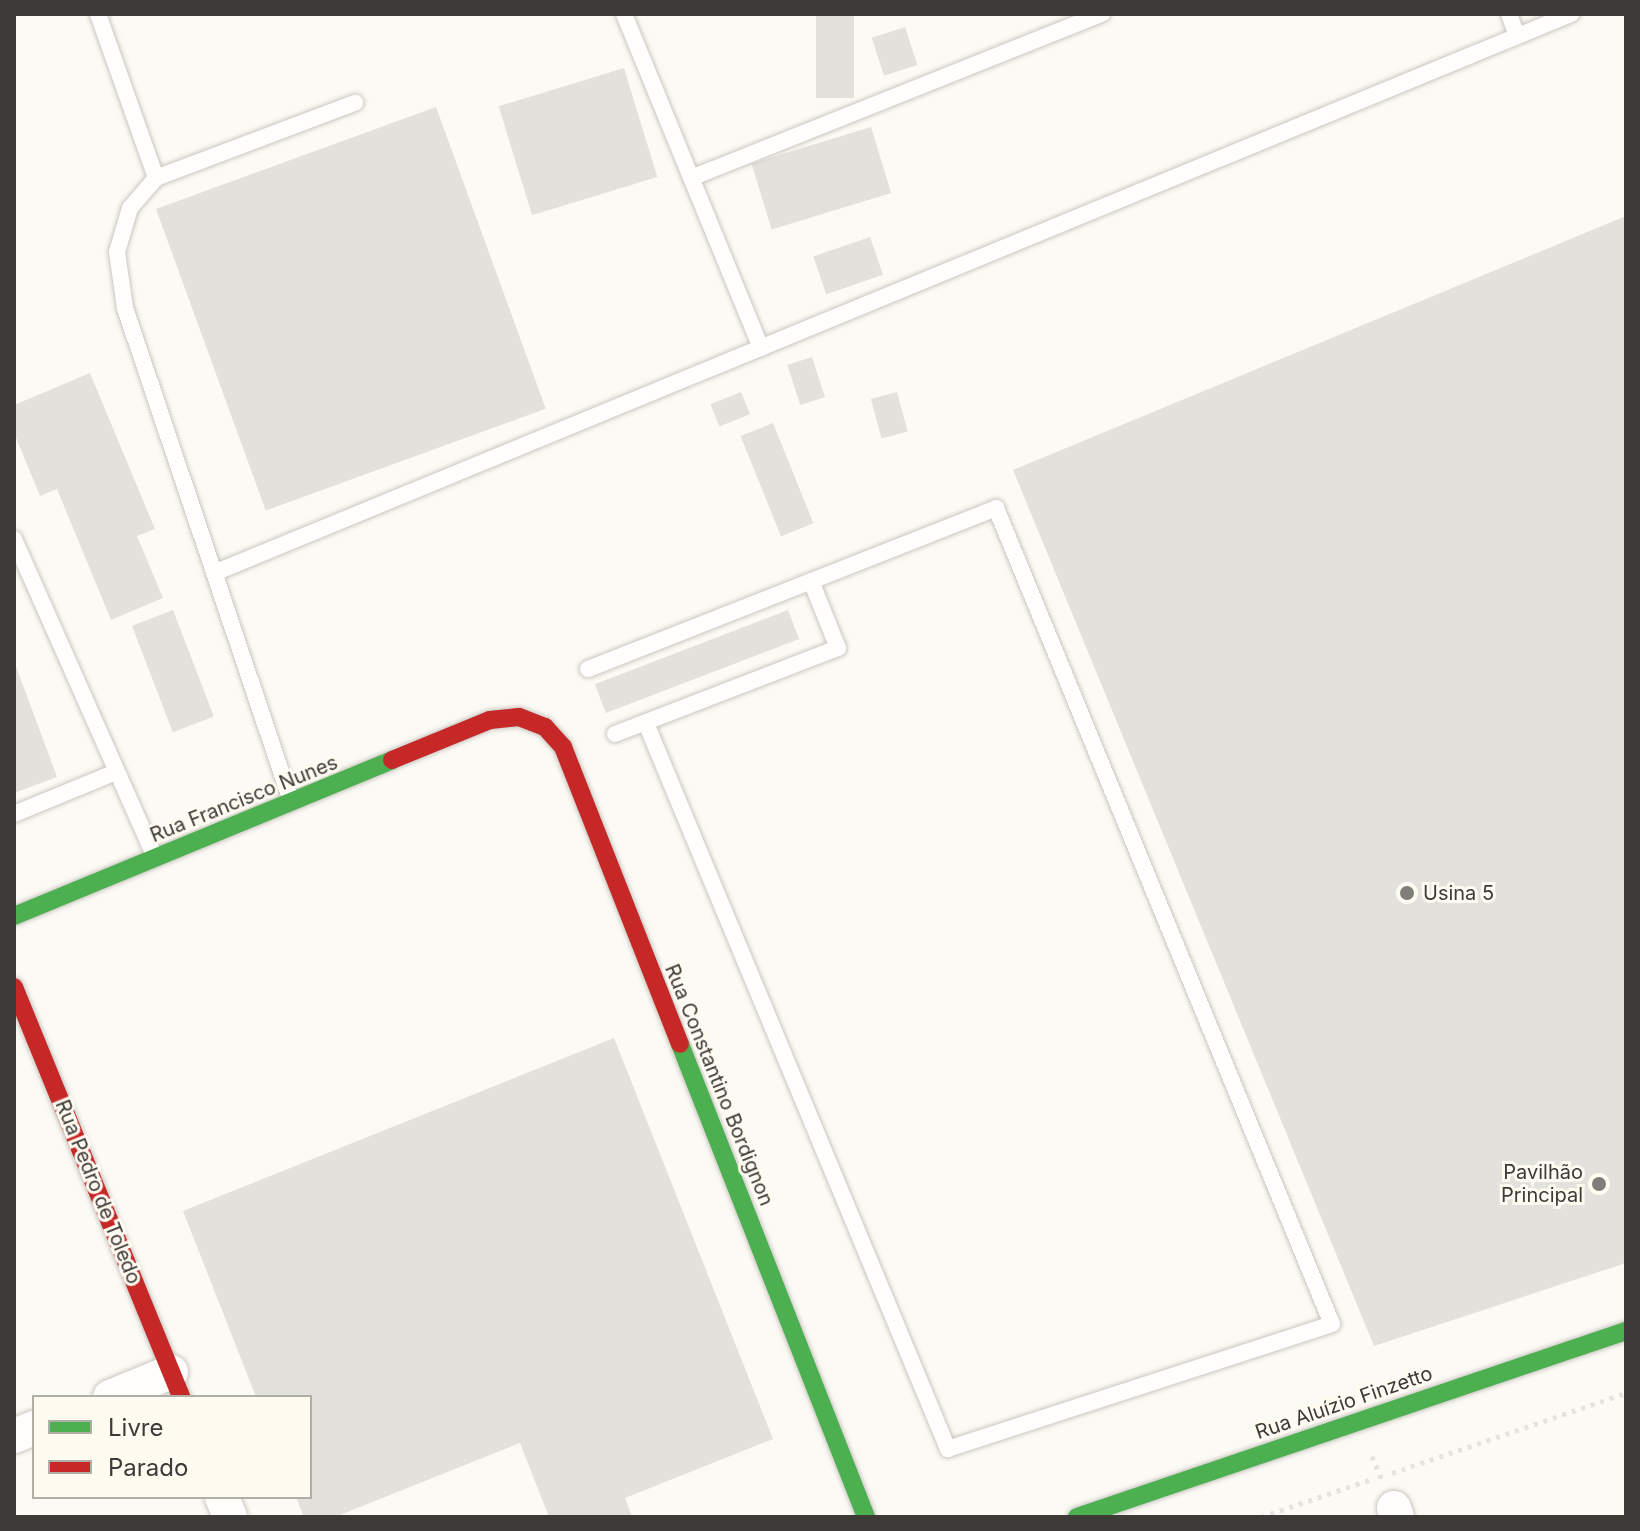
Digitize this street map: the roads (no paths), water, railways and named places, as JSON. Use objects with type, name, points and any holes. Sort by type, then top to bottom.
[{"type":"street","name":"Rua Francisco Nunes","points":[[14,916],[490,720]]},
{"type":"street","name":"Rua Constantino Bordignon","points":[[490,720],[533,720],[563,747],[866,1517]]},
{"type":"street","name":"Rua Pedro de Toledo","points":[[14,987],[176,1385]]},
{"type":"street","name":"Rua Aluízio Finzetto","points":[[1077,1517],[1626,1331]]},
{"type":"street","points":[[121,1395],[176,1385]]},
{"type":"lane","points":[[98,14],[156,178]]},
{"type":"lane","points":[[624,14],[761,348]]},
{"type":"lane","points":[[691,178],[1102,14]]},
{"type":"lane","points":[[1509,14],[1517,36]]},
{"type":"lane","points":[[214,573],[1571,14]]},
{"type":"lane","points":[[292,804],[125,308],[117,252],[130,208],[156,178],[355,103]]},
{"type":"lane","points":[[588,669],[996,508],[1332,1324],[948,1449],[646,723]]},
{"type":"lane","points":[[14,539],[156,859]]},
{"type":"lane","points":[[615,734],[838,648],[811,581]]},
{"type":"lane","points":[[14,814],[116,772]]},
{"type":"place","name":"Usina 5","points":[[1407,893]]},
{"type":"place","name":"Pavilhão Principal","points":[[1599,1184]]}]
